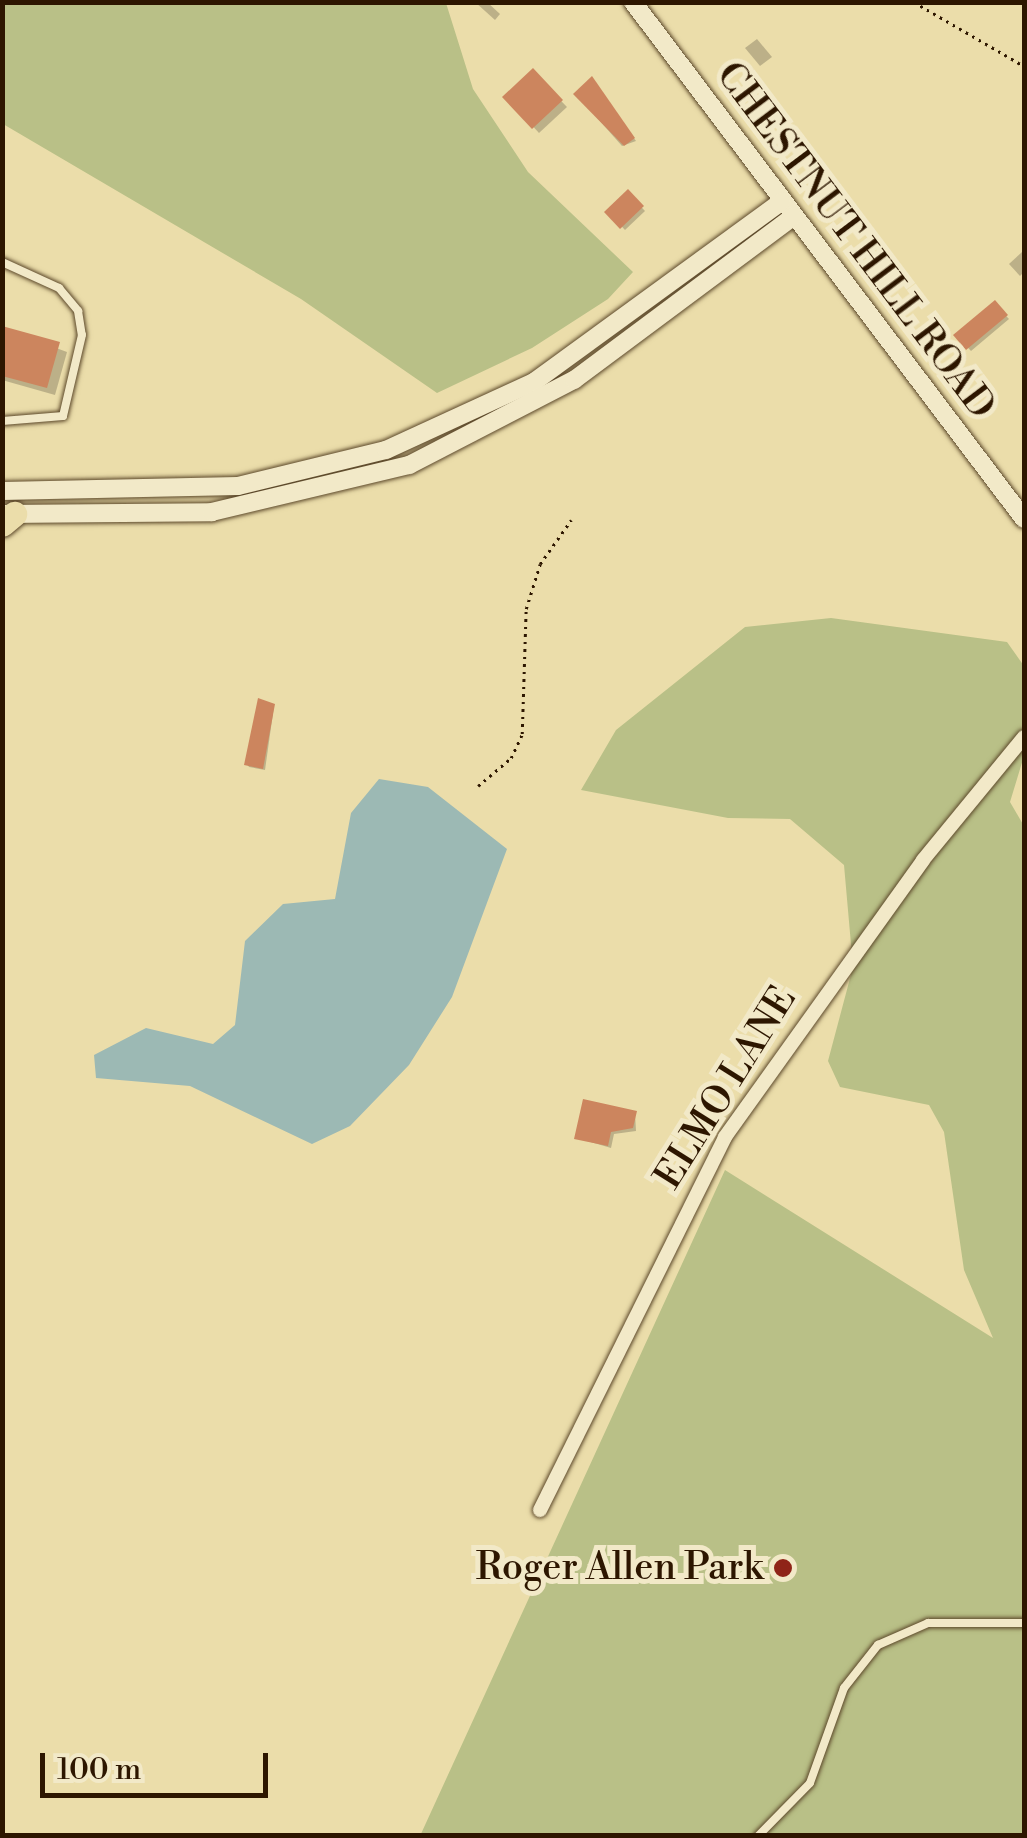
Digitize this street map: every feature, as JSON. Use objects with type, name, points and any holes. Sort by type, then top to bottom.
[{"type":"street","name":"CHESTNUT HILL ROAD","points":[[633,2],[1024,519]]},
{"type":"street","points":[[5,511],[238,486],[386,450],[534,382],[781,202]]},
{"type":"street","points":[[5,511],[228,510],[409,465],[574,380],[793,217]]},
{"type":"street","name":"ELMO LANE","points":[[540,1510],[725,1137],[923,860],[1024,737]]},
{"type":"lane","points":[[2,262],[59,288],[78,311],[82,335],[63,416],[2,421]]},
{"type":"lane","points":[[758,1836],[810,1783],[844,1688],[878,1646],[928,1623],[1024,1623]]},
{"type":"path","points":[[914,2],[1024,66]]},
{"type":"path","points":[[478,786],[511,758],[522,734],[526,608],[540,564],[572,520]]},
{"type":"green space","points":[[2,3],[446,3],[473,89],[528,172],[633,272],[608,299],[532,348],[437,393],[301,299],[3,124]]},
{"type":"green space","name":"Roger Allen Park","points":[[831,618],[1007,642],[1024,666],[1024,756],[1010,802],[1024,826],[1024,1835],[420,1836],[725,1170],[993,1338],[964,1270],[944,1132],[929,1105],[840,1087],[828,1061],[853,967],[844,865],[790,819],[728,818],[581,790],[616,730],[745,627]]},
{"type":"water","points":[[379,779],[428,787],[507,849],[452,997],[409,1065],[350,1126],[312,1144],[190,1086],[96,1078],[94,1055],[146,1028],[213,1044],[235,1025],[245,941],[283,904],[335,899],[351,813]]},
{"type":"building","points":[[533,68],[563,100],[532,129],[502,97]]},
{"type":"building","points":[[592,76],[635,138],[624,146],[573,94]]},
{"type":"building","points":[[628,189],[644,206],[620,229],[604,212]]},
{"type":"building","points":[[995,300],[1008,315],[966,350],[953,335]]},
{"type":"building","points":[[2,326],[60,342],[47,388],[2,376]]},
{"type":"building","points":[[258,698],[275,704],[263,769],[244,765]]},
{"type":"building","points":[[583,1099],[637,1111],[633,1128],[611,1132],[608,1146],[574,1139]]},
{"type":"place","name":"Roger Allen Park","points":[[783,1568]]}]
